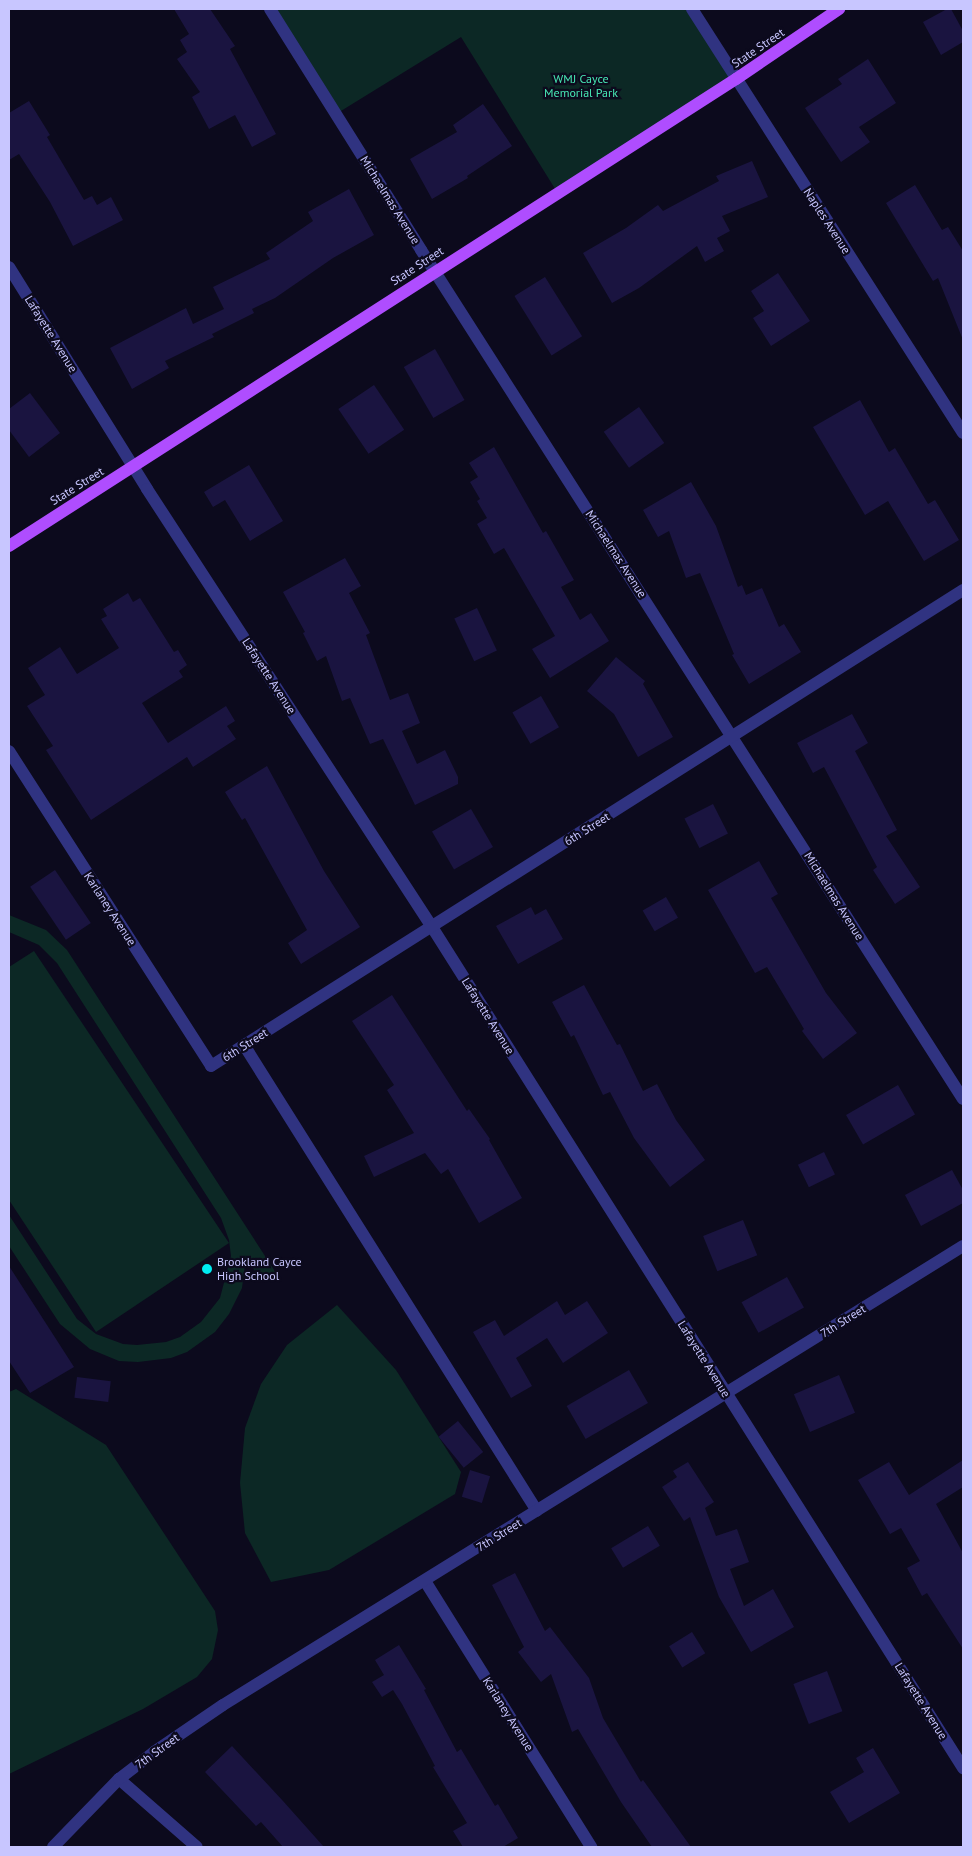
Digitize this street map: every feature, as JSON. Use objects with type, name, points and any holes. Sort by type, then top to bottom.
[{"type":"main road","name":"State Street","points":[[9,546],[434,271],[736,79],[839,9]]},
{"type":"street","name":"Michaelmas Avenue","points":[[270,9],[434,271],[733,736],[963,1099]]},
{"type":"street","name":"Naples Avenue","points":[[692,9],[963,433]]},
{"type":"street","name":"Lafayette Avenue","points":[[9,267],[133,467],[432,927],[963,1768]]},
{"type":"street","name":"6th Street","points":[[211,1066],[963,590]]},
{"type":"street","name":"Karlaney Avenue","points":[[9,751],[211,1066]]},
{"type":"street","points":[[244,1045],[537,1511]]},
{"type":"street","name":"7th Street","points":[[53,1847],[119,1779],[154,1752],[223,1705],[963,1246]]},
{"type":"street","name":"Karlaney Avenue","points":[[425,1581],[591,1847]]},
{"type":"street","points":[[119,1779],[197,1847]]},
{"type":"green space","name":"WMJ Cayce Memorial Park","points":[[270,9],[692,9],[736,79],[557,192],[461,37],[336,114]]},
{"type":"green space","points":[[9,915],[46,930],[67,950],[276,1273],[262,1282],[246,1257],[242,1288],[229,1314],[215,1332],[187,1352],[171,1358],[138,1362],[119,1361],[90,1349],[60,1324],[9,1246],[9,1215],[77,1319],[96,1334],[123,1344],[137,1345],[166,1342],[180,1337],[201,1322],[220,1298],[231,1256],[229,1240],[221,1218],[57,963],[39,945],[9,932]]},
{"type":"green space","points":[[34,951],[229,1243],[96,1332],[9,1200],[9,967]]},
{"type":"green space","points":[[337,1305],[396,1370],[461,1472],[455,1494],[329,1570],[271,1582],[245,1533],[240,1483],[245,1428],[261,1384],[287,1345]]},
{"type":"green space","points":[[16,1389],[106,1445],[215,1611],[218,1630],[212,1659],[197,1677],[143,1709],[9,1774],[9,1392]]},
{"type":"building","points":[[174,9],[210,9],[235,46],[230,49],[276,134],[252,147],[235,115],[209,129],[192,97],[200,92],[177,59],[187,52],[180,40],[189,34]]},
{"type":"building","points":[[947,9],[951,9],[963,31],[963,42],[941,55],[923,22]]},
{"type":"building","points":[[868,59],[896,103],[859,127],[870,142],[841,162],[805,108],[842,84],[838,79]]},
{"type":"building","points":[[29,101],[50,135],[47,137],[84,200],[92,196],[97,205],[111,197],[123,220],[73,246],[50,202],[19,154],[9,160],[9,113]]},
{"type":"building","points":[[483,104],[512,146],[467,176],[468,178],[432,199],[410,159],[457,132],[453,125]]},
{"type":"building","points":[[752,161],[768,197],[722,216],[730,231],[717,238],[724,251],[705,262],[697,246],[639,288],[612,303],[583,253],[626,228],[658,205],[663,211],[719,181],[716,176]]},
{"type":"building","points":[[915,185],[942,230],[948,227],[963,251],[963,340],[938,278],[933,281],[886,203]]},
{"type":"building","points":[[349,189],[374,235],[333,258],[275,298],[252,309],[254,313],[212,334],[214,337],[165,361],[169,368],[132,389],[110,348],[186,308],[193,324],[224,309],[213,287],[270,259],[266,253],[313,221],[308,212]]},
{"type":"building","points":[[778,273],[810,321],[771,346],[753,318],[764,311],[751,291]]},
{"type":"building","points":[[545,277],[582,336],[552,355],[514,296]]},
{"type":"building","points":[[435,349],[464,400],[433,418],[404,367]]},
{"type":"building","points":[[374,385],[404,430],[369,454],[338,409]]},
{"type":"building","points":[[30,393],[60,433],[29,457],[9,430],[9,409]]},
{"type":"building","points":[[860,400],[889,452],[895,448],[928,504],[935,500],[959,540],[924,561],[888,501],[865,515],[813,427]]},
{"type":"building","points":[[639,407],[664,443],[629,468],[604,432]]},
{"type":"building","points":[[494,447],[543,533],[546,531],[574,580],[561,587],[580,620],[591,613],[609,641],[550,678],[532,649],[555,636],[504,548],[494,554],[477,524],[487,518],[477,501],[480,499],[470,482],[478,477],[469,463]]},
{"type":"building","points":[[249,465],[283,521],[250,541],[225,500],[213,507],[204,492]]},
{"type":"building","points":[[691,482],[716,526],[738,587],[742,585],[746,595],[762,588],[779,627],[784,624],[801,652],[749,684],[732,655],[734,654],[700,573],[686,578],[669,531],[658,537],[643,510]]},
{"type":"building","points":[[345,558],[361,586],[349,593],[370,633],[366,635],[390,700],[408,693],[420,723],[402,731],[417,764],[445,750],[458,777],[458,784],[415,805],[383,739],[370,744],[350,698],[342,701],[326,656],[317,661],[303,633],[305,632],[283,592]]},
{"type":"building","points":[[128,593],[133,602],[140,598],[174,652],[178,650],[187,665],[179,671],[183,677],[142,703],[168,743],[226,706],[235,721],[227,726],[236,739],[193,767],[187,757],[91,820],[46,750],[53,746],[27,706],[45,695],[28,668],[60,647],[77,674],[119,648],[101,619],[107,616],[103,609]]},
{"type":"building","points":[[477,608],[497,651],[474,661],[454,619]]},
{"type":"building","points":[[616,657],[645,681],[643,684],[673,737],[638,757],[614,714],[587,691]]},
{"type":"building","points":[[541,696],[559,727],[530,744],[512,712]]},
{"type":"building","points":[[852,714],[868,743],[855,751],[897,830],[886,836],[920,887],[895,904],[873,870],[877,867],[824,767],[813,773],[797,743]]},
{"type":"building","points":[[267,766],[324,871],[360,927],[301,964],[288,943],[307,930],[245,818],[242,820],[225,792]]},
{"type":"building","points":[[713,804],[728,833],[699,848],[684,819]]},
{"type":"building","points":[[471,809],[493,847],[454,870],[432,832]]},
{"type":"building","points":[[759,861],[778,894],[771,898],[826,993],[857,1033],[823,1059],[802,1031],[804,1029],[767,967],[755,973],[708,890]]},
{"type":"building","points":[[55,870],[91,923],[66,940],[30,887]]},
{"type":"building","points":[[666,897],[678,918],[655,931],[643,910]]},
{"type":"building","points":[[531,907],[535,915],[546,909],[563,939],[518,964],[496,926]]},
{"type":"building","points":[[584,985],[617,1045],[620,1044],[643,1091],[657,1084],[676,1120],[705,1160],[670,1187],[634,1138],[610,1092],[603,1095],[574,1035],[571,1037],[552,1002]]},
{"type":"building","points":[[392,995],[467,1111],[469,1109],[490,1139],[522,1198],[479,1223],[448,1169],[441,1174],[425,1153],[374,1177],[364,1156],[414,1133],[387,1090],[394,1085],[352,1021]]},
{"type":"building","points":[[898,1085],[915,1114],[863,1144],[846,1115]]},
{"type":"building","points":[[824,1152],[835,1174],[809,1187],[798,1165]]},
{"type":"building","points":[[952,1170],[963,1190],[963,1203],[921,1226],[905,1195]]},
{"type":"building","points":[[743,1220],[757,1255],[717,1271],[703,1236]]},
{"type":"building","points":[[9,1266],[74,1367],[30,1393],[9,1361]]},
{"type":"building","points":[[787,1277],[804,1308],[758,1333],[742,1302]]},
{"type":"building","points":[[557,1301],[565,1315],[587,1301],[608,1333],[563,1363],[547,1338],[516,1358],[532,1386],[511,1398],[473,1332],[495,1320],[504,1336]]},
{"type":"building","points":[[629,1370],[648,1403],[586,1439],[567,1406]]},
{"type":"building","points":[[839,1375],[855,1413],[810,1432],[794,1394]]},
{"type":"building","points":[[77,1377],[111,1381],[108,1402],[74,1398]]},
{"type":"building","points":[[458,1421],[483,1452],[464,1468],[439,1437]]},
{"type":"building","points":[[963,1460],[963,1487],[936,1504],[963,1553],[963,1649],[927,1593],[922,1596],[907,1568],[920,1561],[901,1528],[890,1534],[858,1480],[889,1462],[909,1495]]},
{"type":"building","points":[[688,1462],[714,1502],[705,1508],[716,1536],[737,1529],[749,1562],[730,1569],[744,1606],[773,1589],[794,1627],[751,1652],[719,1597],[690,1517],[684,1521],[662,1487],[677,1477],[673,1471]]},
{"type":"building","points":[[470,1470],[490,1476],[482,1503],[462,1497]]},
{"type":"building","points":[[648,1526],[660,1546],[623,1568],[611,1548]]},
{"type":"building","points":[[515,1573],[545,1631],[550,1627],[589,1678],[603,1718],[641,1782],[643,1780],[691,1847],[652,1847],[621,1802],[578,1729],[572,1732],[551,1674],[541,1682],[518,1652],[524,1647],[492,1585]]},
{"type":"building","points":[[692,1632],[705,1653],[682,1668],[669,1646]]},
{"type":"building","points":[[399,1645],[426,1689],[424,1690],[457,1752],[461,1749],[495,1806],[498,1804],[518,1838],[503,1847],[463,1847],[453,1831],[467,1823],[433,1767],[435,1766],[402,1704],[393,1690],[382,1697],[372,1682],[384,1675],[375,1660]]},
{"type":"building","points":[[827,1671],[842,1711],[809,1724],[793,1684]]},
{"type":"building","points":[[232,1746],[324,1847],[283,1847],[261,1822],[256,1826],[205,1772]]},
{"type":"building","points":[[873,1748],[900,1793],[849,1823],[830,1792],[864,1772],[856,1758]]},
{"type":"place","name":"Brookland Cayce High School","points":[[207,1269]]}]
